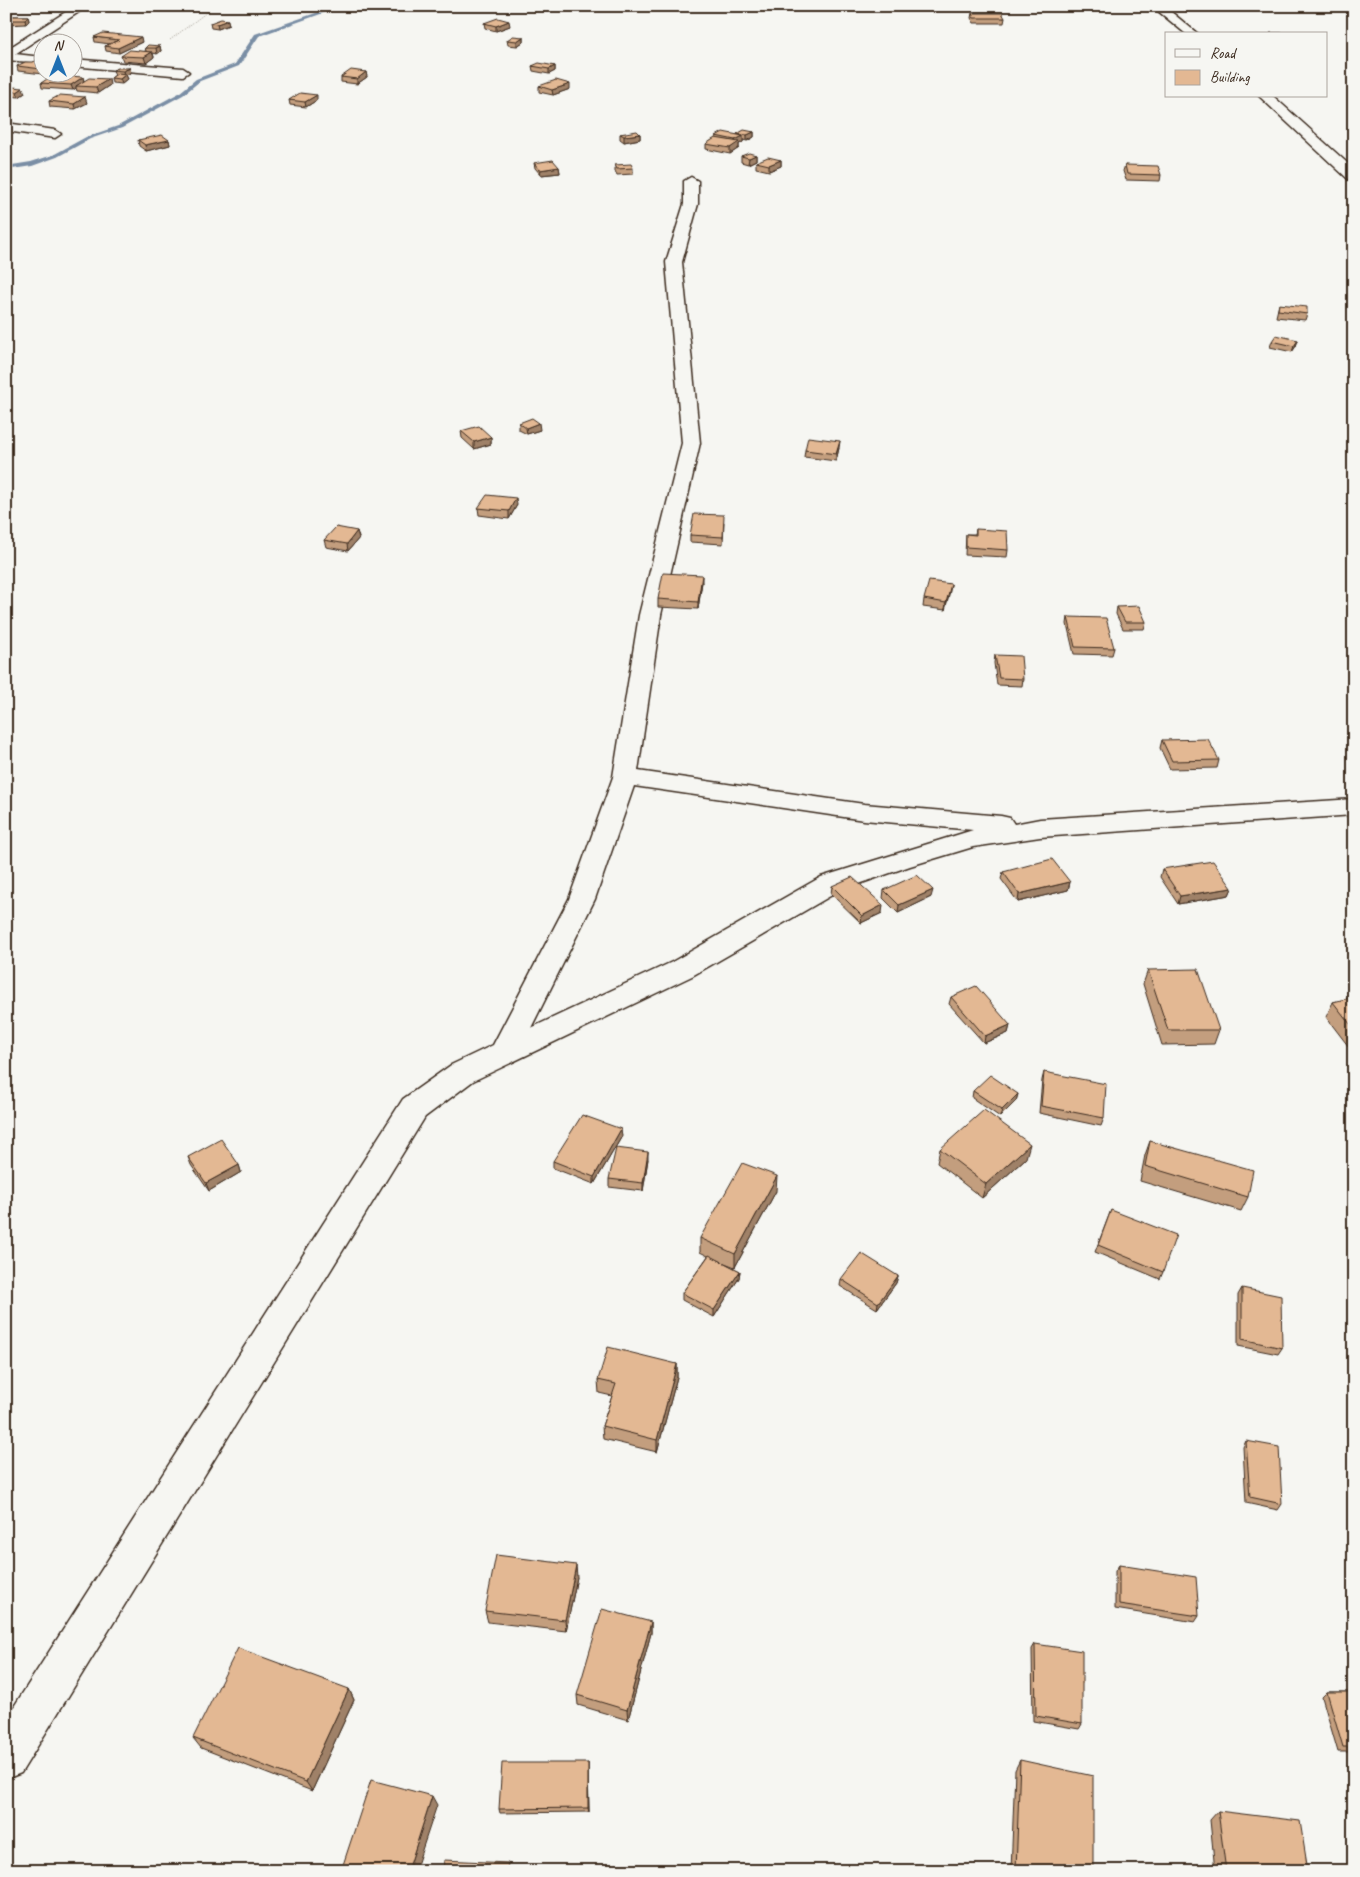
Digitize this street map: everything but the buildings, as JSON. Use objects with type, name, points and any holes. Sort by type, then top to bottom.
[{"type":"street","points":[[6,56],[82,6]]},
{"type":"street","points":[[1157,6],[1190,32]]},
{"type":"street","points":[[6,56],[32,59]]},
{"type":"street","points":[[82,63],[183,72]]},
{"type":"street","points":[[1267,98],[1354,177]]},
{"type":"street","points":[[6,127],[55,134]]},
{"type":"street","points":[[504,1052],[582,899],[624,777],[650,614],[691,443],[674,262],[691,204],[691,181]]},
{"type":"street","points":[[624,777],[864,812],[1040,828]]},
{"type":"street","points":[[6,1758],[414,1108],[462,1073],[682,969],[830,884],[971,839],[1040,828],[1354,807]]},
{"type":"path","points":[[170,40],[215,6]]},
{"type":"waterway","points":[[6,168],[32,164],[55,156],[88,138],[120,127],[181,94],[198,80],[237,65],[257,35],[341,6]]}]
